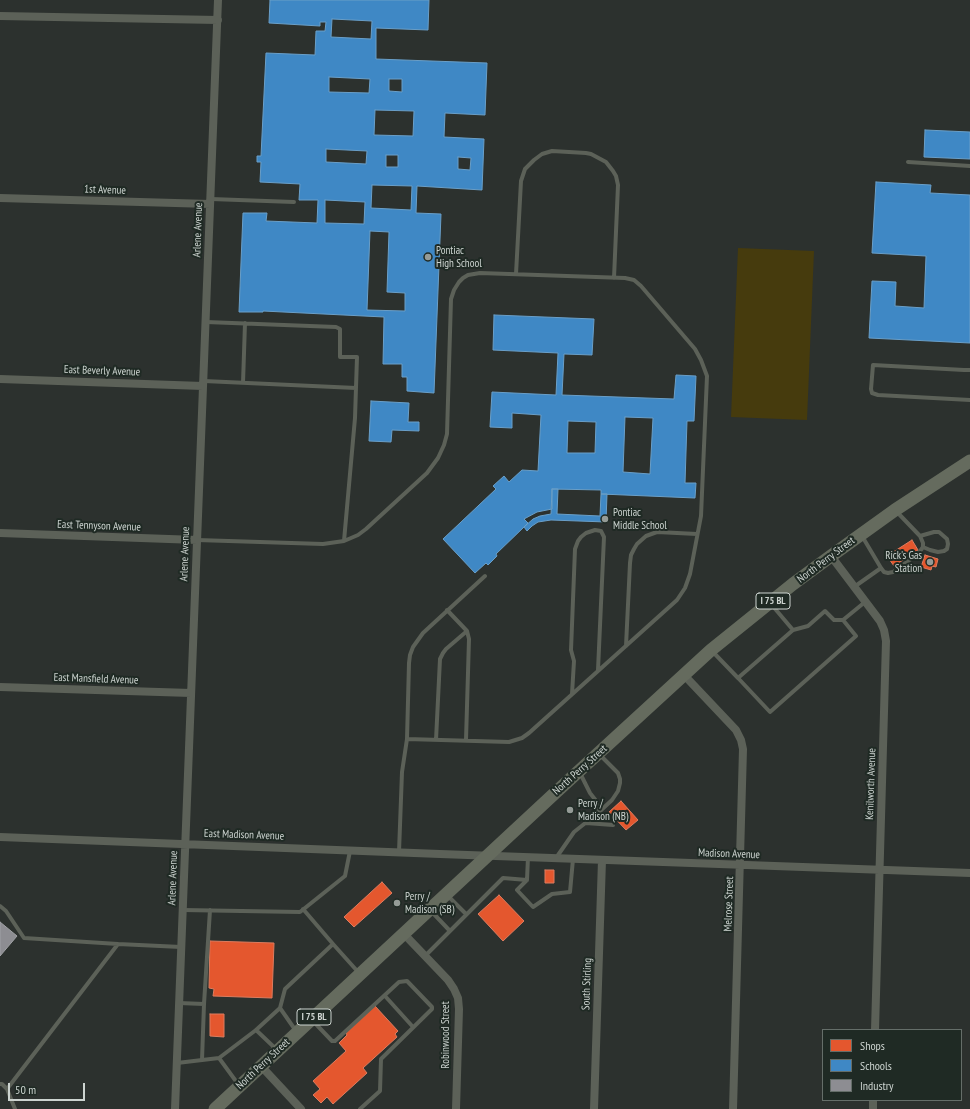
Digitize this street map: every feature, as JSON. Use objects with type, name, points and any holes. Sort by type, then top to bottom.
[{"type":"main road","name":"North Perry Street","points":[[215,1109],[711,650],[861,534],[895,510],[970,462]]},
{"type":"street","name":"Arlene Avenue","points":[[175,1109],[218,0]]},
{"type":"street","points":[[0,16],[218,20]]},
{"type":"street","name":"1st Avenue","points":[[0,198],[210,202]]},
{"type":"street","name":"East Beverly Avenue","points":[[0,379],[203,384]]},
{"type":"street","name":"East Tennyson Avenue","points":[[0,533],[197,540]]},
{"type":"street","name":"Kenilworth Avenue","points":[[831,556],[881,624],[886,640],[875,1029]]},
{"type":"street","name":"Melrose Street","points":[[684,675],[736,730],[743,744],[744,758],[734,1109]]},
{"type":"street","name":"East Mansfield Avenue","points":[[0,687],[191,693]]},
{"type":"street","name":"East Madison Avenue","points":[[0,838],[488,856]]},
{"type":"street","name":"Madison Avenue","points":[[488,856],[970,873]]},
{"type":"street","name":"South Stirling","points":[[594,1109],[602,860]]},
{"type":"street","name":"Robinwood Street","points":[[404,934],[448,980],[454,988],[458,998],[456,1109]]},
{"type":"street","points":[[261,1066],[301,1109]]},
{"type":"lane","points":[[516,274],[521,181],[526,169],[534,160],[542,154],[552,151],[591,154],[606,162],[616,176],[618,185],[614,278]]},
{"type":"lane","points":[[908,162],[970,166]]},
{"type":"lane","points":[[210,202],[294,202]]},
{"type":"lane","points":[[197,540],[323,544],[344,541],[358,535],[366,529],[427,473],[435,464],[441,453],[447,434],[451,299],[456,285],[463,278],[474,274],[614,278],[630,279],[641,286],[695,349],[707,376],[701,516],[688,581],[676,600],[522,738],[509,742],[407,739]]},
{"type":"lane","points":[[206,322],[339,328],[341,332],[340,357],[357,358],[355,426],[344,541]]},
{"type":"lane","points":[[242,383],[245,323]]},
{"type":"lane","points":[[970,370],[872,365],[871,389],[872,393],[878,395],[970,400]]},
{"type":"lane","points":[[203,384],[242,383],[356,388]]},
{"type":"lane","points":[[861,534],[884,572],[893,572],[918,554],[923,543],[920,536],[895,510]]},
{"type":"lane","points":[[572,694],[574,661],[571,650],[575,549],[581,537],[586,533],[595,530],[601,531],[604,537],[598,670]]},
{"type":"lane","points":[[626,646],[630,563],[631,555],[637,544],[646,536],[657,532],[697,534]]},
{"type":"lane","points":[[920,536],[939,532],[947,539],[948,544],[947,549],[938,552],[922,548]]},
{"type":"lane","points":[[854,587],[881,568]]},
{"type":"lane","points":[[399,853],[402,772],[407,739],[410,655],[413,647],[423,632],[485,576]]},
{"type":"lane","points":[[738,678],[793,630],[808,626],[825,611],[834,620],[843,620],[865,602]]},
{"type":"lane","points":[[770,603],[793,630]]},
{"type":"lane","points":[[447,610],[467,631],[469,639],[466,740]]},
{"type":"lane","points":[[711,650],[770,712],[856,636],[843,620]]},
{"type":"lane","points":[[436,740],[440,659],[446,649],[467,631]]},
{"type":"lane","points":[[556,858],[574,832],[595,816],[612,800],[618,791],[620,779],[618,773],[598,754]]},
{"type":"lane","points":[[580,771],[590,793],[597,802],[598,813]]},
{"type":"lane","points":[[585,823],[613,825]]},
{"type":"lane","points":[[182,910],[300,912],[345,876],[350,851]]},
{"type":"lane","points":[[528,857],[527,880],[517,890],[533,907],[552,894],[570,892],[573,859]]},
{"type":"lane","points":[[425,956],[503,878],[527,880]]},
{"type":"lane","points":[[447,894],[466,914]]},
{"type":"lane","points":[[0,906],[6,911],[24,938],[181,947]]},
{"type":"lane","points":[[303,909],[360,974]]},
{"type":"lane","points":[[202,1060],[210,910]]},
{"type":"lane","points":[[430,910],[450,931]]},
{"type":"lane","points":[[8,1088],[118,944]]},
{"type":"lane","points":[[176,1063],[219,1058],[256,1030],[280,1008],[284,989],[333,944]]},
{"type":"lane","points":[[312,1019],[332,1041],[335,1041],[399,982],[408,981],[432,1007],[432,1009],[381,1059],[380,1091],[360,1109]]},
{"type":"lane","points":[[385,996],[413,1027]]},
{"type":"lane","points":[[179,1003],[204,1004]]},
{"type":"lane","points":[[280,1008],[297,1032]]},
{"type":"lane","points":[[256,1030],[277,1051]]},
{"type":"lane","points":[[219,1058],[240,1086]]},
{"type":"lane","points":[[0,1084],[8,1088],[15,1109]]},
{"type":"shaded area","points":[[738,248],[814,251],[807,420],[731,417]]},
{"type":"building: Shops","points":[[912,540],[918,550],[894,566],[887,556]]},
{"type":"building: Shops","name":"Rick's Gas Station","points":[[925,555],[938,559],[936,567],[932,566],[931,570],[921,567]]},
{"type":"building: Shops","points":[[621,801],[638,820],[626,830],[609,812]]},
{"type":"building: Shops","points":[[545,870],[554,870],[554,883],[545,883]]},
{"type":"building: Shops","points":[[382,882],[392,893],[354,927],[344,917]]},
{"type":"building: Shops","points":[[499,895],[524,921],[503,941],[478,914]]},
{"type":"building: Shops","points":[[210,941],[274,943],[272,998],[213,996],[214,989],[209,988]]},
{"type":"building: Shops","points":[[375,1006],[398,1031],[395,1034],[397,1037],[363,1068],[367,1073],[333,1104],[327,1097],[321,1103],[313,1095],[320,1089],[313,1081],[346,1051],[339,1043],[347,1035],[346,1033]]},
{"type":"building: Shops","points":[[210,1014],[224,1014],[224,1037],[210,1036]]},
{"type":"building: Schools","points":[[270,0],[429,0],[428,30],[376,28],[376,59],[487,63],[485,115],[445,113],[444,137],[484,139],[482,190],[417,186],[416,213],[441,214],[434,393],[407,391],[407,377],[402,377],[402,364],[383,364],[384,317],[263,311],[239,312],[243,213],[267,213],[266,221],[317,223],[318,200],[299,200],[300,184],[260,182],[261,162],[257,162],[257,156],[261,156],[266,53],[315,55],[316,31],[325,31],[326,22],[320,22],[320,26],[269,23]],"holes":[[[332,19],[372,21],[371,39],[331,37]],[[329,77],[370,79],[369,93],[329,92]],[[389,79],[402,79],[402,92],[389,91]],[[375,110],[414,111],[413,136],[374,135]],[[326,149],[367,151],[366,164],[326,162]],[[386,155],[398,155],[398,167],[386,167]],[[458,157],[471,158],[470,170],[458,169]],[[372,185],[412,186],[411,210],[371,208]],[[325,200],[365,202],[364,224],[325,223]],[[370,231],[389,232],[387,292],[405,293],[405,311],[367,310]]]},
{"type":"building: Schools","points":[[925,130],[970,132],[970,159],[924,157]]},
{"type":"building: Schools","points":[[876,182],[931,185],[930,193],[970,195],[970,343],[869,338],[872,281],[896,282],[895,306],[924,308],[926,256],[872,253]]},
{"type":"building: Schools","points":[[494,315],[594,319],[592,355],[564,354],[562,395],[674,399],[676,375],[696,376],[694,421],[687,421],[685,483],[696,483],[695,498],[601,494],[601,490],[552,489],[552,509],[537,512],[524,519],[528,523],[496,554],[497,556],[488,565],[486,563],[475,573],[443,539],[496,489],[493,486],[504,476],[509,482],[522,470],[538,471],[541,415],[512,413],[512,428],[490,427],[492,392],[556,395],[558,353],[493,350]],"holes":[[[625,417],[653,418],[650,474],[623,472]],[[568,421],[596,422],[595,453],[567,453]]]},
{"type":"building: Schools","points":[[371,401],[409,403],[408,422],[419,422],[419,431],[392,430],[391,442],[369,441]]},
{"type":"building: Schools","points":[[552,489],[558,489],[557,514],[600,516],[601,494],[607,494],[606,522],[551,520],[538,522],[527,531],[524,527],[533,519],[551,514]]},
{"type":"building: Industry","points":[[0,922],[17,936],[0,956]]},
{"type":"place","name":"Pontiac High School","points":[[428,257]]},
{"type":"place","name":"Pontiac Middle School","points":[[605,519]]},
{"type":"place","name":"Rick's Gas Station","points":[[930,562]]},
{"type":"place","name":"Perry / Madison (NB)","points":[[570,810]]},
{"type":"place","name":"Perry / Madison (SB)","points":[[397,903]]}]
